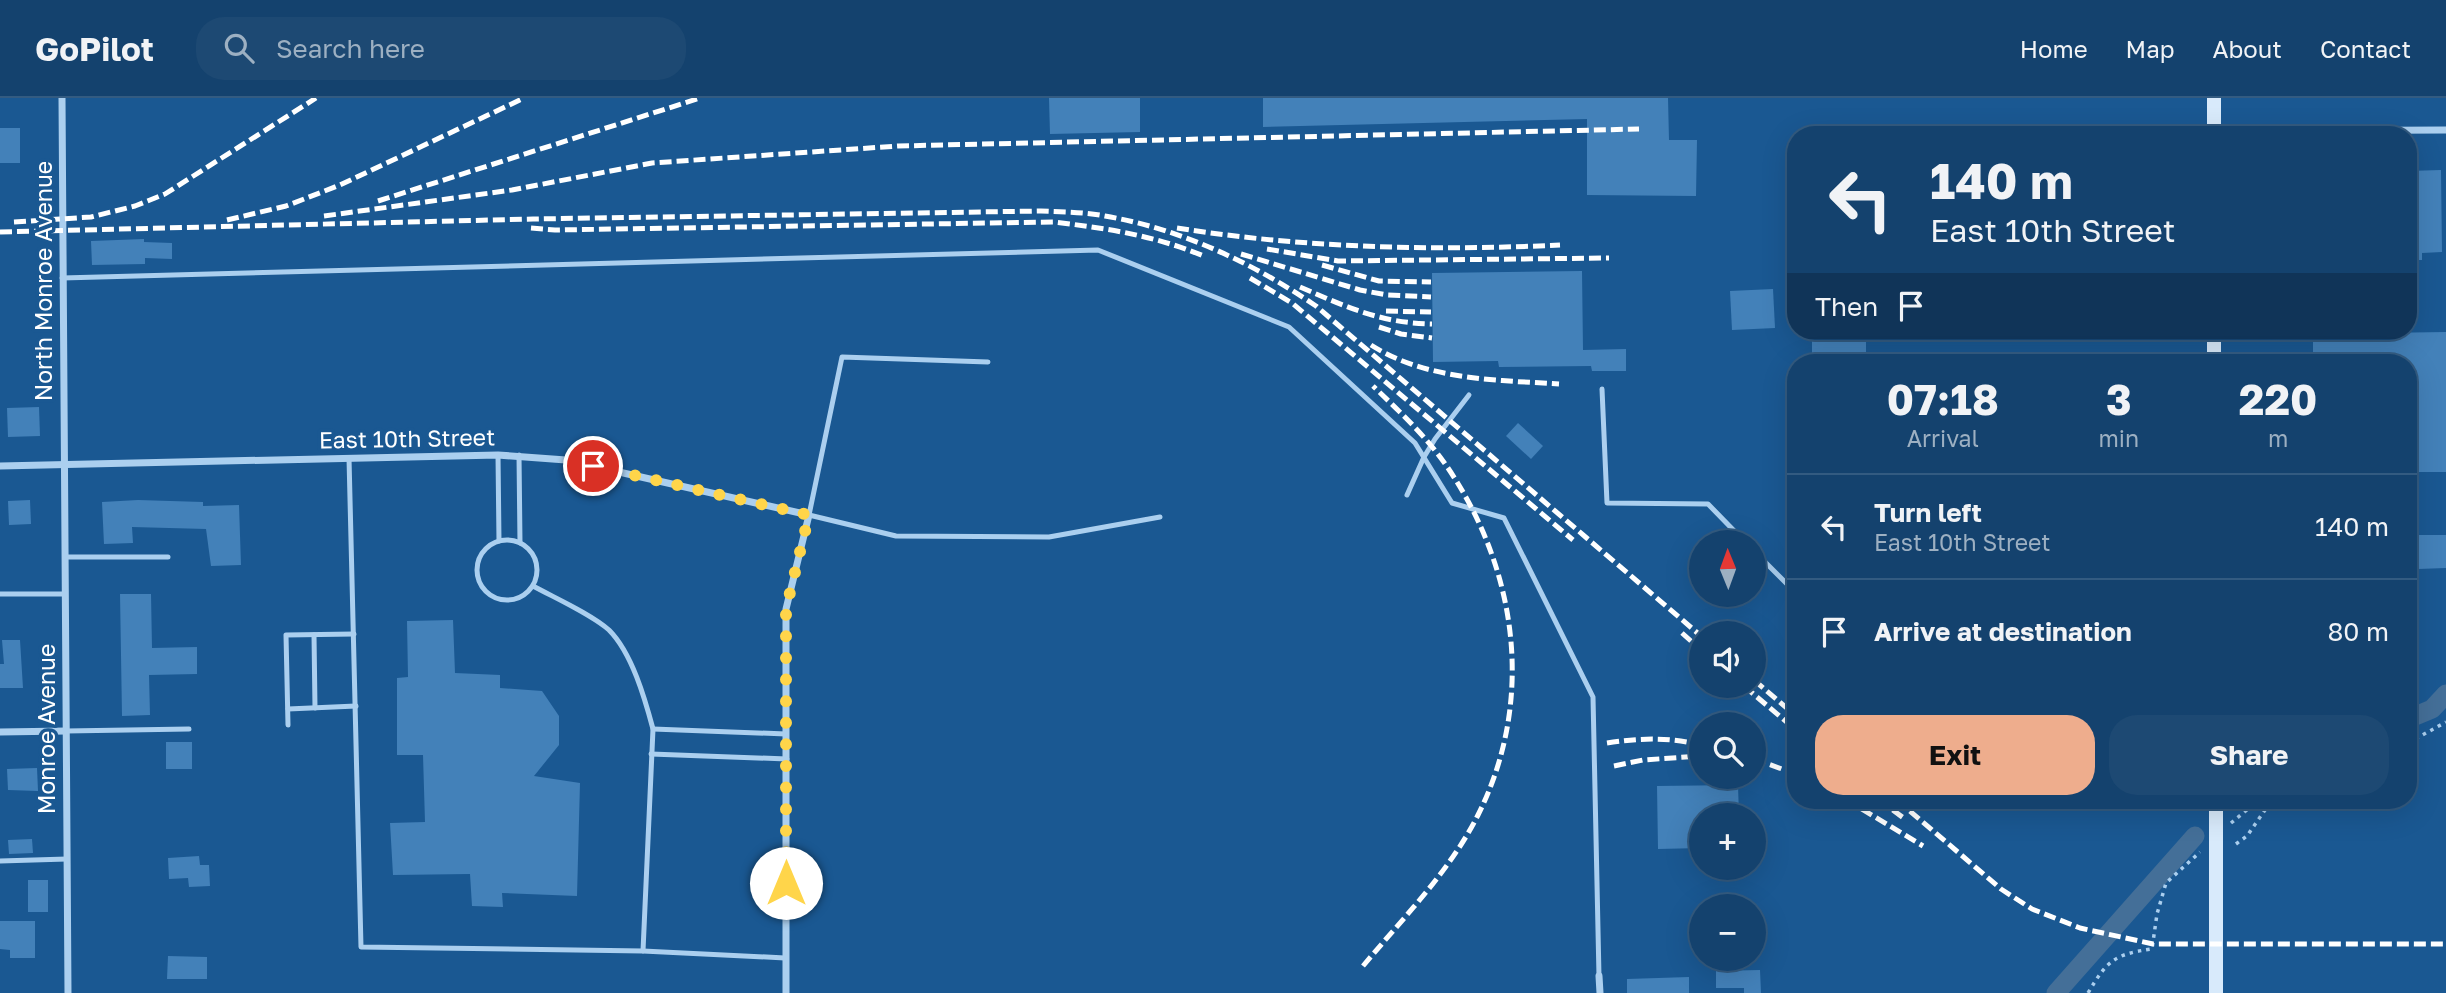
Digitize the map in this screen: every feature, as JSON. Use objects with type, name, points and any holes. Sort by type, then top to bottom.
[{"type":"main road","points":[[2214,98],[2214,126]]},
{"type":"main road","points":[[2216,809],[2216,993]]},
{"type":"street","name":"North Monroe Avenue","points":[[62,98],[63,465]]},
{"type":"street","points":[[2417,130],[2446,130]]},
{"type":"street","name":"East 10th Street","points":[[0,467],[519,455],[566,460],[809,515]]},
{"type":"street","name":"Monroe Avenue","points":[[63,465],[68,993]]},
{"type":"street","points":[[786,993],[786,609],[809,515]]},
{"type":"street","points":[[0,732],[66,731]]},
{"type":"street","points":[[1599,976],[1600,993]]},
{"type":"lane","points":[[62,278],[1098,250],[1289,327],[1415,443],[1452,503],[1504,518],[1593,697],[1599,976]]},
{"type":"lane","points":[[988,362],[842,357],[809,515],[896,536],[1035,537],[1049,537],[1160,517]]},
{"type":"lane","points":[[1602,389],[1607,503],[1708,504],[1733,530]]},
{"type":"lane","points":[[1407,495],[1435,439],[1469,395]]},
{"type":"lane","points":[[498,455],[499,541]]},
{"type":"lane","points":[[519,455],[520,543]]},
{"type":"lane","points":[[349,458],[360,947],[643,951],[785,958]]},
{"type":"lane","points":[[499,541],[520,543],[530,550],[535,558],[537,567],[533,586],[519,598],[509,601],[490,596],[478,580],[478,561],[490,545],[499,541]]},
{"type":"lane","points":[[65,557],[168,556]]},
{"type":"lane","points":[[1766,563],[1787,584]]},
{"type":"lane","points":[[533,586],[609,631],[631,663],[645,695],[653,729],[643,951]]},
{"type":"lane","points":[[0,594],[64,594]]},
{"type":"lane","points":[[288,725],[286,635],[354,634]]},
{"type":"lane","points":[[314,635],[315,708]]},
{"type":"lane","points":[[288,709],[356,706]]},
{"type":"lane","points":[[66,731],[190,729]]},
{"type":"lane","points":[[653,729],[786,734]]},
{"type":"lane","points":[[651,754],[787,759]]},
{"type":"lane","points":[[0,861],[66,859]]},
{"type":"path","points":[[2417,738],[2446,722]]},
{"type":"path","points":[[2227,827],[2248,809]]},
{"type":"path","points":[[2236,844],[2247,836],[2266,809]]},
{"type":"path","points":[[2088,993],[2110,960],[2122,954],[2152,949],[2157,914],[2166,883],[2209,844]]},
{"type":"building","points":[[1049,98],[1140,98],[1140,132],[1050,134]]},
{"type":"building","points":[[1263,98],[1668,98],[1669,140],[1697,140],[1696,196],[1587,195],[1587,119],[1263,127]]},
{"type":"building","points":[[0,128],[20,128],[20,163],[0,163]]},
{"type":"building","points":[[2441,170],[2442,252],[2422,253],[2422,260],[2417,260],[2417,171]]},
{"type":"building","points":[[144,239],[144,242],[172,243],[172,259],[145,258],[145,264],[92,265],[91,241]]},
{"type":"building","points":[[1582,271],[1583,350],[1626,349],[1626,371],[1592,371],[1591,366],[1499,367],[1498,361],[1433,362],[1432,273]]},
{"type":"building","points":[[1773,289],[1775,328],[1732,330],[1730,291]]},
{"type":"building","points":[[2417,332],[2446,332],[2446,472],[2417,472],[2417,354],[2313,354],[2313,340],[2417,340]]},
{"type":"building","points":[[1812,340],[1866,340],[1866,354],[1812,354]]},
{"type":"building","points":[[39,407],[40,436],[8,437],[7,408]]},
{"type":"building","points":[[1518,423],[1543,446],[1531,459],[1506,436]]},
{"type":"building","points":[[30,500],[31,524],[9,525],[8,501]]},
{"type":"building","points":[[102,502],[203,502],[203,506],[239,505],[241,565],[211,566],[206,529],[132,527],[133,543],[104,544]]},
{"type":"building","points":[[2418,535],[2446,535],[2446,568],[2418,569]]},
{"type":"building","points":[[120,594],[151,594],[152,648],[197,647],[197,674],[149,675],[150,715],[122,716]]},
{"type":"building","points":[[453,620],[455,673],[500,675],[500,688],[542,691],[559,716],[559,745],[534,776],[580,783],[577,896],[502,893],[503,907],[472,906],[470,874],[393,875],[390,823],[425,822],[423,755],[397,755],[397,678],[408,677],[407,621]]},
{"type":"building","points":[[2,640],[20,640],[23,688],[0,688],[0,664],[4,664]]},
{"type":"building","points":[[166,742],[192,742],[192,769],[166,769]]},
{"type":"building","points":[[37,768],[38,791],[8,790],[7,769]]},
{"type":"building","points":[[1657,786],[1738,789],[1739,803],[1689,803],[1689,848],[1658,849]]},
{"type":"building","points":[[32,839],[33,853],[9,854],[8,840]]},
{"type":"building","points":[[199,856],[200,865],[209,865],[210,886],[189,887],[188,878],[169,879],[168,858]]},
{"type":"building","points":[[28,880],[48,880],[48,912],[28,912]]},
{"type":"building","points":[[0,921],[35,921],[35,958],[10,958],[10,950],[0,949]]},
{"type":"building","points":[[168,956],[207,957],[207,979],[167,979]]},
{"type":"building","points":[[1716,971],[1760,971],[1761,993],[1744,993],[1744,988],[1716,988]]},
{"type":"building","points":[[1689,977],[1689,993],[1627,993],[1627,979]]},
{"type":"waterway","points":[[2417,715],[2432,709],[2446,694]]},
{"type":"waterway","points":[[2056,993],[2195,836]]},
{"type":"railway","points":[[14,222],[91,217],[135,206],[165,194],[316,98]]},
{"type":"railway","points":[[227,220],[286,206],[340,185],[524,98]]},
{"type":"railway","points":[[378,201],[700,98]]},
{"type":"railway","points":[[324,216],[512,190],[652,163],[898,146],[1639,129]]},
{"type":"railway","points":[[0,232],[533,219],[1041,211],[1089,214],[1133,222],[1189,239],[1242,262],[1316,306],[1689,626]]},
{"type":"railway","points":[[531,228],[555,230],[1053,222],[1131,234],[1206,257]]},
{"type":"railway","points":[[1177,228],[1320,244],[1416,248],[1560,245]]},
{"type":"railway","points":[[1267,249],[1338,261],[1609,258]]},
{"type":"railway","points":[[1241,254],[1360,290],[1387,295],[1431,297]]},
{"type":"railway","points":[[1322,265],[1379,281],[1431,282]]},
{"type":"railway","points":[[1250,278],[1292,303],[1573,540]]},
{"type":"railway","points":[[1300,287],[1380,317],[1432,324]]},
{"type":"railway","points":[[1386,311],[1431,312]]},
{"type":"railway","points":[[1379,327],[1401,334],[1432,338]]},
{"type":"railway","points":[[1371,345],[1392,357],[1438,372],[1486,379],[1559,384]]},
{"type":"railway","points":[[1363,966],[1440,875],[1467,836],[1496,772],[1507,727],[1512,683],[1511,638],[1503,593],[1490,550],[1472,508],[1431,446],[1373,386]]},
{"type":"railway","points":[[1682,633],[1689,639]]},
{"type":"railway","points":[[1766,690],[1787,708]]},
{"type":"railway","points":[[1758,698],[1787,722]]},
{"type":"railway","points":[[1607,743],[1654,739],[1689,743]]},
{"type":"railway","points":[[1614,766],[1643,760],[1689,757]]},
{"type":"railway","points":[[1766,763],[1787,771]]},
{"type":"railway","points":[[1862,809],[1923,846]]},
{"type":"railway","points":[[1891,809],[1905,819]]},
{"type":"railway","points":[[1908,809],[2001,889],[2032,909],[2080,928],[2153,944],[2446,944]]},
{"type":"route","points":[[593,466],[809,515],[786,609],[786,883]]}]
